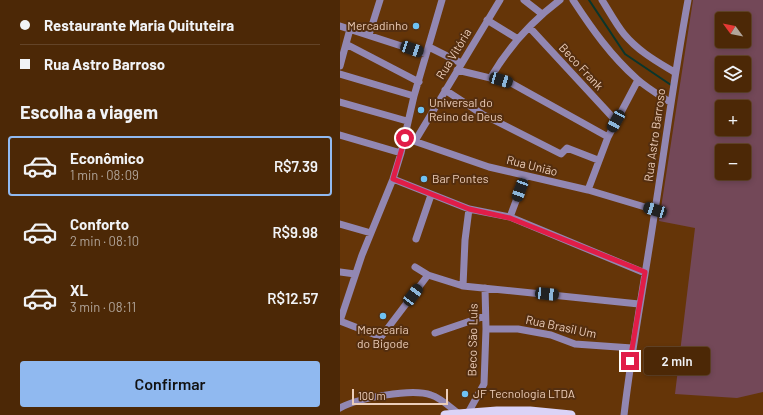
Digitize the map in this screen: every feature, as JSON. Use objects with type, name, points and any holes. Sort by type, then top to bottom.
[{"type":"main road","points":[[445,415],[497,411],[530,411],[571,415]]},
{"type":"street","points":[[369,35],[380,0]]},
{"type":"street","points":[[428,275],[381,337],[340,321],[355,274],[393,179],[405,138],[407,121],[442,0]]},
{"type":"street","name":"Rua Vitória","points":[[415,141],[500,0]]},
{"type":"street","points":[[524,0],[542,14]]},
{"type":"street","points":[[491,77],[502,58],[518,39],[542,14],[560,0]]},
{"type":"street","points":[[573,0],[595,33],[611,53],[638,80],[670,102]]},
{"type":"street","name":"Rua Astro Barroso","points":[[624,415],[632,348],[655,210],[674,72],[688,0]]},
{"type":"street","points":[[603,1],[624,34],[634,44],[646,54],[674,72]]},
{"type":"street","points":[[487,20],[518,39]]},
{"type":"street","points":[[340,26],[426,54]]},
{"type":"street","name":"Beco Frank","points":[[530,28],[616,121]]},
{"type":"street","points":[[340,66],[350,29]]},
{"type":"street","points":[[346,44],[418,82]]},
{"type":"street","points":[[429,47],[461,63]]},
{"type":"street","points":[[457,70],[491,77],[518,86],[608,137]]},
{"type":"street","points":[[340,74],[414,96]]},
{"type":"street","points":[[588,190],[598,160],[608,137],[638,80]]},
{"type":"street","points":[[445,90],[482,114],[561,154],[567,148],[598,160]]},
{"type":"street","points":[[340,102],[407,121]]},
{"type":"street","points":[[340,135],[401,153]]},
{"type":"street","name":"Rua União","points":[[405,138],[489,167],[525,177],[588,190],[655,210]]},
{"type":"street","points":[[510,218],[525,177]]},
{"type":"street","points":[[393,179],[469,209],[510,218],[645,272]]},
{"type":"street","points":[[416,239],[431,195]]},
{"type":"street","points":[[464,286],[465,240],[469,209]]},
{"type":"street","points":[[340,224],[371,232]]},
{"type":"street","points":[[415,267],[428,275],[464,286],[639,304]]},
{"type":"street","points":[[340,272],[355,274]]},
{"type":"street","name":"Beco São Luis","points":[[464,414],[484,384],[486,329],[485,288]]},
{"type":"street","points":[[435,333],[485,316]]},
{"type":"street","name":"Rua Brasil Um","points":[[486,329],[518,329],[551,335],[576,344],[632,348]]},
{"type":"street","points":[[340,408],[351,402],[411,392],[424,392],[433,395],[464,414]]},
{"type":"shaded area","points":[[693,0],[763,0],[763,392],[737,398],[675,394],[695,228],[659,221]]},
{"type":"waterway","points":[[589,0],[625,54],[671,85]]},
{"type":"place","name":"Mercadinho","points":[[416,26]]},
{"type":"place","name":"Universal do Reino de Deus","points":[[421,110]]},
{"type":"place","name":"Bar Pontes","points":[[424,179]]},
{"type":"place","name":"Mercearia do Bigode","points":[[383,316]]},
{"type":"place","name":"JF Tecnologia LTDA","points":[[465,394]]},
{"type":"route","points":[[405,138],[393,179],[469,209],[510,218],[645,272],[630,361]]}]
